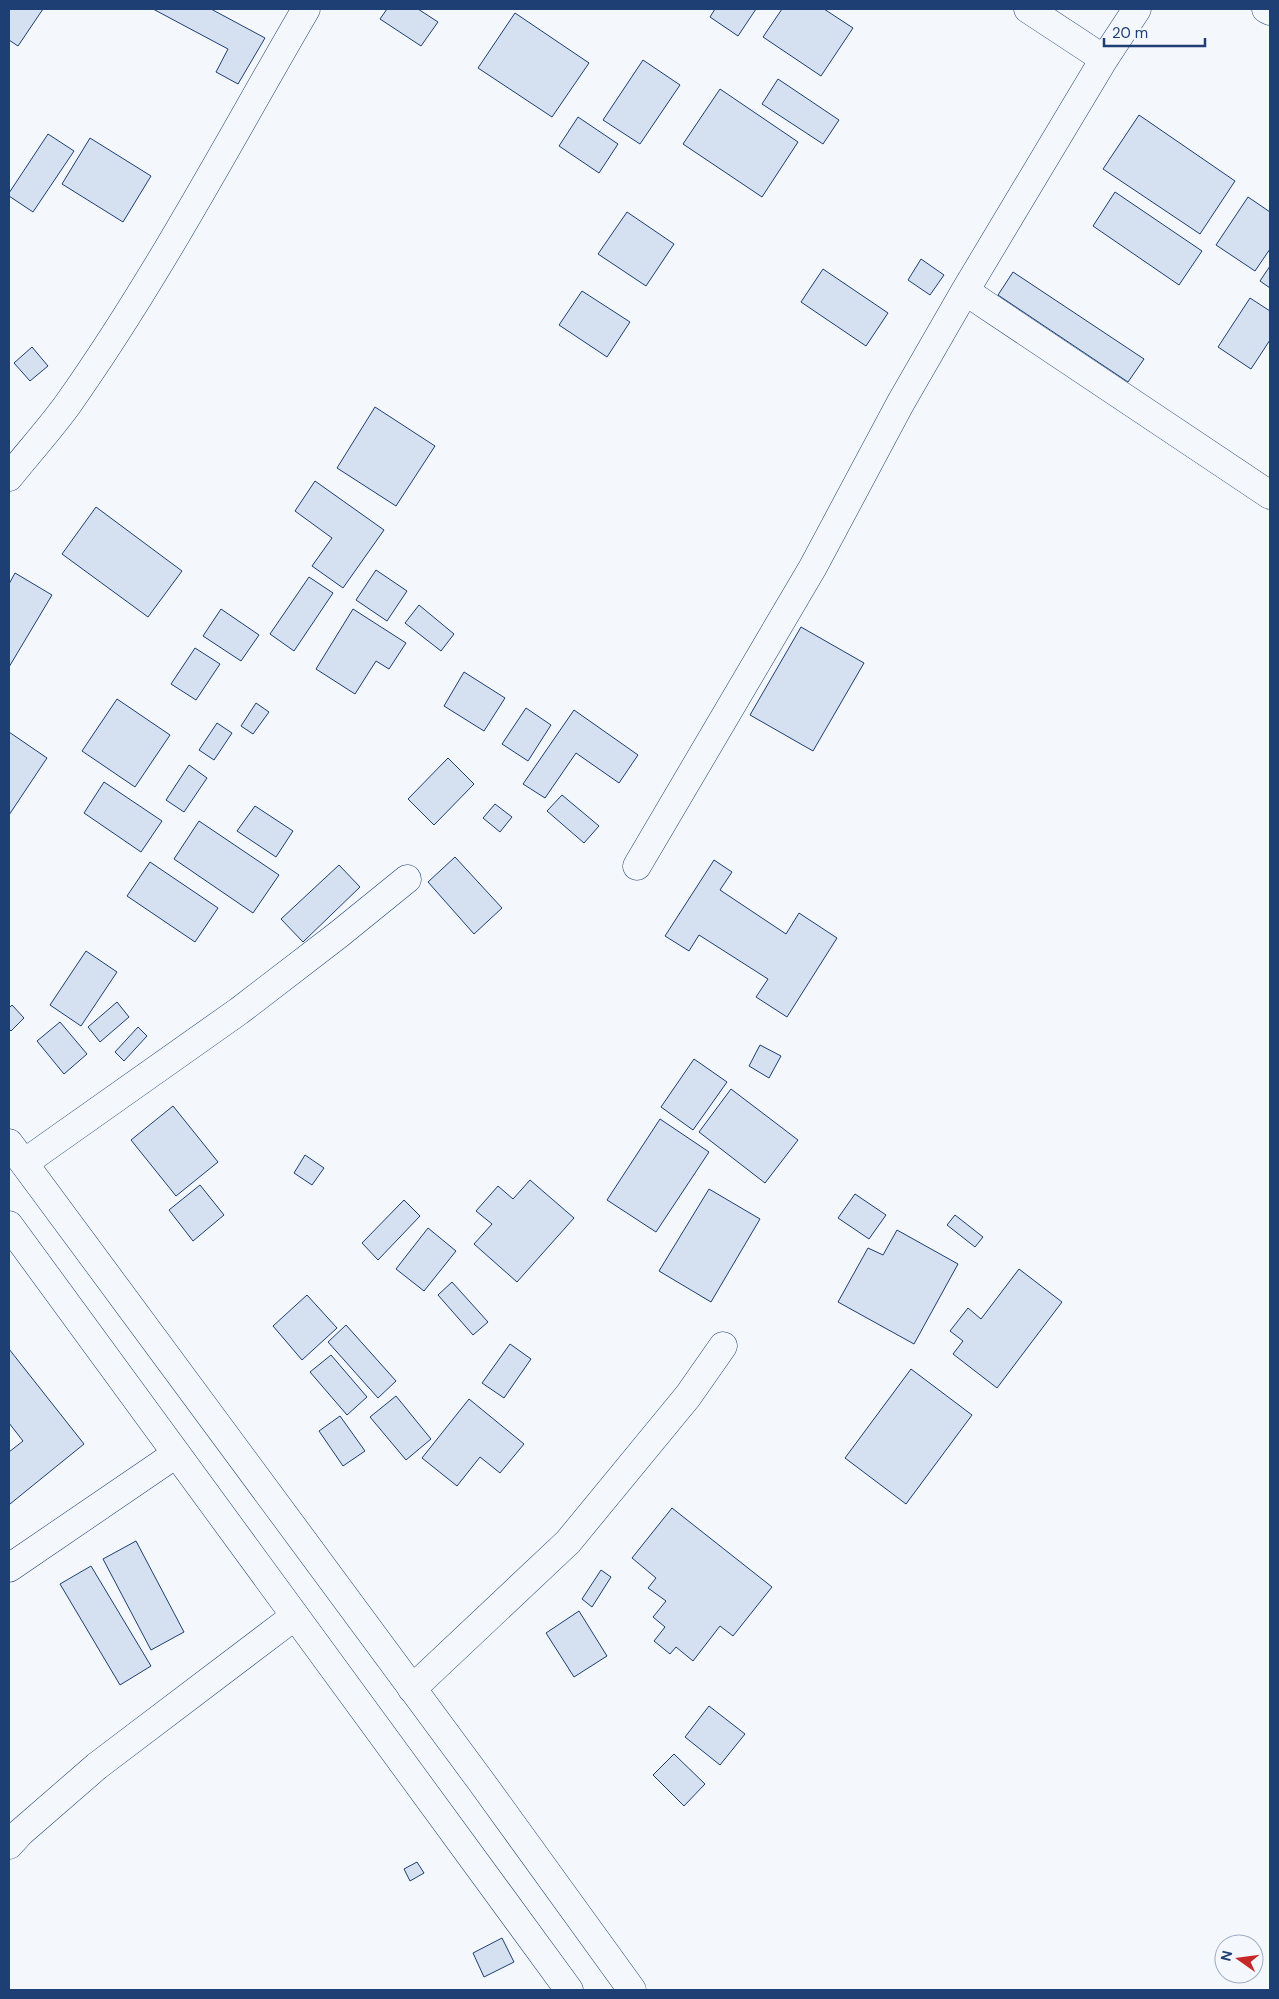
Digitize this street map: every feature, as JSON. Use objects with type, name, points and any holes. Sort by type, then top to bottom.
[{"type":"street","points":[[9,477],[68,405],[130,309],[190,211],[306,9]]},
{"type":"street","points":[[1028,9],[1104,59]]},
{"type":"street","points":[[637,866],[814,567],[900,404],[1104,59],[1137,9]]},
{"type":"street","points":[[1266,9],[1270,11]]},
{"type":"street","points":[[966,292],[1270,495]]},
{"type":"street","points":[[407,879],[239,1011],[16,1153],[632,1990]]},
{"type":"street","points":[[9,1225],[569,1990]]},
{"type":"street","points":[[412,1689],[568,1542],[688,1396],[723,1346]]},
{"type":"street","points":[[9,1568],[176,1454]]},
{"type":"street","points":[[9,1845],[21,1832],[97,1766],[295,1616]]},
{"type":"building","points":[[9,9],[43,9],[18,46],[9,40]]},
{"type":"building","points":[[153,9],[211,9],[265,38],[238,84],[216,72],[228,49]]},
{"type":"building","points":[[387,9],[418,9],[438,22],[421,46],[380,19]]},
{"type":"building","points":[[715,9],[756,9],[738,36],[710,17]]},
{"type":"building","points":[[782,9],[824,9],[853,28],[821,76],[763,37]]},
{"type":"building","points":[[515,13],[589,63],[552,117],[478,68]]},
{"type":"building","points":[[643,60],[680,85],[640,144],[603,120]]},
{"type":"building","points":[[778,79],[839,120],[823,144],[762,104]]},
{"type":"building","points":[[720,89],[798,142],[762,197],[683,144]]},
{"type":"building","points":[[1139,115],[1235,181],[1200,234],[1103,169]]},
{"type":"building","points":[[578,117],[618,144],[599,173],[559,146]]},
{"type":"building","points":[[48,134],[74,151],[33,212],[9,196],[9,193]]},
{"type":"building","points":[[90,138],[151,176],[123,222],[62,184]]},
{"type":"building","points":[[1115,192],[1202,251],[1179,285],[1093,226]]},
{"type":"building","points":[[1248,197],[1270,212],[1270,249],[1255,271],[1216,245]]},
{"type":"building","points":[[627,212],[674,244],[646,286],[598,254]]},
{"type":"building","points":[[921,259],[944,275],[930,295],[908,280]]},
{"type":"building","points":[[1270,266],[1270,288],[1260,281]]},
{"type":"building","points":[[823,269],[888,313],[866,346],[801,302]]},
{"type":"building","points":[[1013,272],[1144,359],[1128,382],[998,295]]},
{"type":"building","points":[[582,291],[630,322],[607,357],[559,325]]},
{"type":"building","points":[[1250,298],[1270,311],[1270,340],[1251,369],[1218,347]]},
{"type":"building","points":[[32,347],[48,366],[30,381],[14,363]]},
{"type":"building","points":[[375,407],[435,446],[396,506],[337,468]]},
{"type":"building","points":[[315,481],[384,530],[343,588],[312,566],[332,538],[295,511]]},
{"type":"building","points":[[96,507],[182,571],[148,617],[62,554]]},
{"type":"building","points":[[376,570],[407,591],[387,621],[356,600]]},
{"type":"building","points":[[15,573],[52,595],[9,667],[9,584]]},
{"type":"building","points":[[309,577],[333,593],[294,651],[270,634]]},
{"type":"building","points":[[419,605],[454,634],[441,651],[405,623]]},
{"type":"building","points":[[221,609],[259,635],[241,661],[203,636]]},
{"type":"building","points":[[353,609],[406,643],[389,669],[376,661],[355,694],[316,669]]},
{"type":"building","points":[[801,627],[864,663],[813,751],[750,715]]},
{"type":"building","points":[[195,648],[220,664],[196,700],[171,684]]},
{"type":"building","points":[[464,672],[505,698],[484,731],[444,706]]},
{"type":"building","points":[[117,699],[170,735],[135,787],[82,751]]},
{"type":"building","points":[[256,703],[269,712],[253,734],[241,726]]},
{"type":"building","points":[[526,708],[551,725],[528,761],[502,744]]},
{"type":"building","points":[[574,710],[638,755],[619,783],[576,753],[545,798],[523,784]]},
{"type":"building","points":[[217,723],[232,733],[214,760],[199,750]]},
{"type":"building","points":[[9,732],[47,758],[9,815]]},
{"type":"building","points":[[448,758],[474,784],[434,825],[408,799]]},
{"type":"building","points":[[189,765],[207,778],[184,812],[166,800]]},
{"type":"building","points":[[104,782],[162,821],[141,852],[84,813]]},
{"type":"building","points":[[562,795],[599,826],[584,843],[547,811]]},
{"type":"building","points":[[495,804],[512,817],[500,832],[483,818]]},
{"type":"building","points":[[255,806],[293,831],[276,857],[237,831]]},
{"type":"building","points":[[199,821],[279,875],[253,913],[174,859]]},
{"type":"building","points":[[455,857],[502,908],[474,934],[428,882]]},
{"type":"building","points":[[714,860],[732,872],[720,890],[786,934],[799,913],[837,938],[787,1017],[756,997],[768,979],[699,935],[689,951],[665,936]]},
{"type":"building","points":[[150,862],[218,908],[195,942],[127,896]]},
{"type":"building","points":[[339,865],[360,887],[303,942],[281,919]]},
{"type":"building","points":[[86,951],[117,972],[81,1026],[50,1005]]},
{"type":"building","points":[[117,1002],[129,1017],[100,1042],[88,1027]]},
{"type":"building","points":[[12,1005],[24,1018],[11,1031],[9,1029],[9,1008]]},
{"type":"building","points":[[60,1022],[87,1054],[64,1074],[37,1041]]},
{"type":"building","points":[[138,1027],[147,1036],[124,1061],[115,1052]]},
{"type":"building","points":[[760,1045],[781,1056],[769,1078],[749,1066]]},
{"type":"building","points":[[694,1059],[727,1082],[693,1130],[661,1107]]},
{"type":"building","points":[[731,1089],[798,1140],[765,1183],[699,1132]]},
{"type":"building","points":[[173,1106],[218,1162],[176,1196],[131,1140]]},
{"type":"building","points":[[660,1119],[709,1152],[656,1232],[607,1200]]},
{"type":"building","points":[[305,1155],[324,1168],[312,1185],[294,1173]]},
{"type":"building","points":[[530,1180],[574,1218],[517,1282],[474,1244],[492,1224],[476,1211],[498,1186],[513,1199]]},
{"type":"building","points":[[200,1185],[224,1215],[193,1241],[169,1210]]},
{"type":"building","points":[[709,1189],[760,1219],[711,1302],[659,1271]]},
{"type":"building","points":[[855,1194],[886,1215],[869,1239],[838,1218]]},
{"type":"building","points":[[404,1200],[420,1216],[378,1260],[362,1243]]},
{"type":"building","points":[[955,1215],[983,1237],[975,1247],[947,1225]]},
{"type":"building","points":[[428,1228],[456,1251],[424,1291],[396,1269]]},
{"type":"building","points":[[897,1230],[958,1264],[914,1344],[838,1302],[868,1248],[883,1255]]},
{"type":"building","points":[[1019,1269],[1062,1302],[997,1388],[953,1354],[963,1341],[950,1331],[968,1308],[981,1319]]},
{"type":"building","points":[[452,1282],[488,1322],[473,1335],[438,1295]]},
{"type":"building","points":[[307,1295],[337,1328],[302,1360],[273,1326]]},
{"type":"building","points":[[346,1325],[396,1381],[378,1398],[328,1342]]},
{"type":"building","points":[[510,1344],[531,1359],[504,1398],[482,1383]]},
{"type":"building","points":[[9,1349],[84,1444],[10,1504],[9,1452],[23,1441],[9,1423]]},
{"type":"building","points":[[331,1355],[367,1397],[347,1415],[310,1372]]},
{"type":"building","points":[[911,1369],[972,1415],[906,1504],[845,1458]]},
{"type":"building","points":[[396,1396],[431,1439],[406,1460],[370,1417]]},
{"type":"building","points":[[469,1399],[524,1444],[500,1473],[480,1457],[457,1486],[422,1458]]},
{"type":"building","points":[[340,1416],[365,1451],[343,1466],[319,1431]]},
{"type":"building","points":[[672,1508],[772,1587],[733,1636],[720,1626],[693,1661],[676,1647],[670,1654],[654,1641],[665,1627],[653,1617],[666,1601],[648,1588],[656,1578],[632,1558]]},
{"type":"building","points":[[136,1541],[184,1632],[151,1650],[103,1559]]},
{"type":"building","points":[[91,1566],[151,1666],[120,1685],[60,1584]]},
{"type":"building","points":[[601,1570],[611,1577],[592,1607],[582,1599]]},
{"type":"building","points":[[579,1611],[607,1656],[574,1677],[546,1633]]},
{"type":"building","points":[[709,1706],[745,1734],[720,1765],[685,1737]]},
{"type":"building","points":[[674,1754],[705,1784],[684,1806],[653,1775]]},
{"type":"building","points":[[417,1862],[424,1873],[410,1881],[404,1869]]},
{"type":"building","points":[[502,1938],[514,1962],[484,1977],[473,1953]]}]
